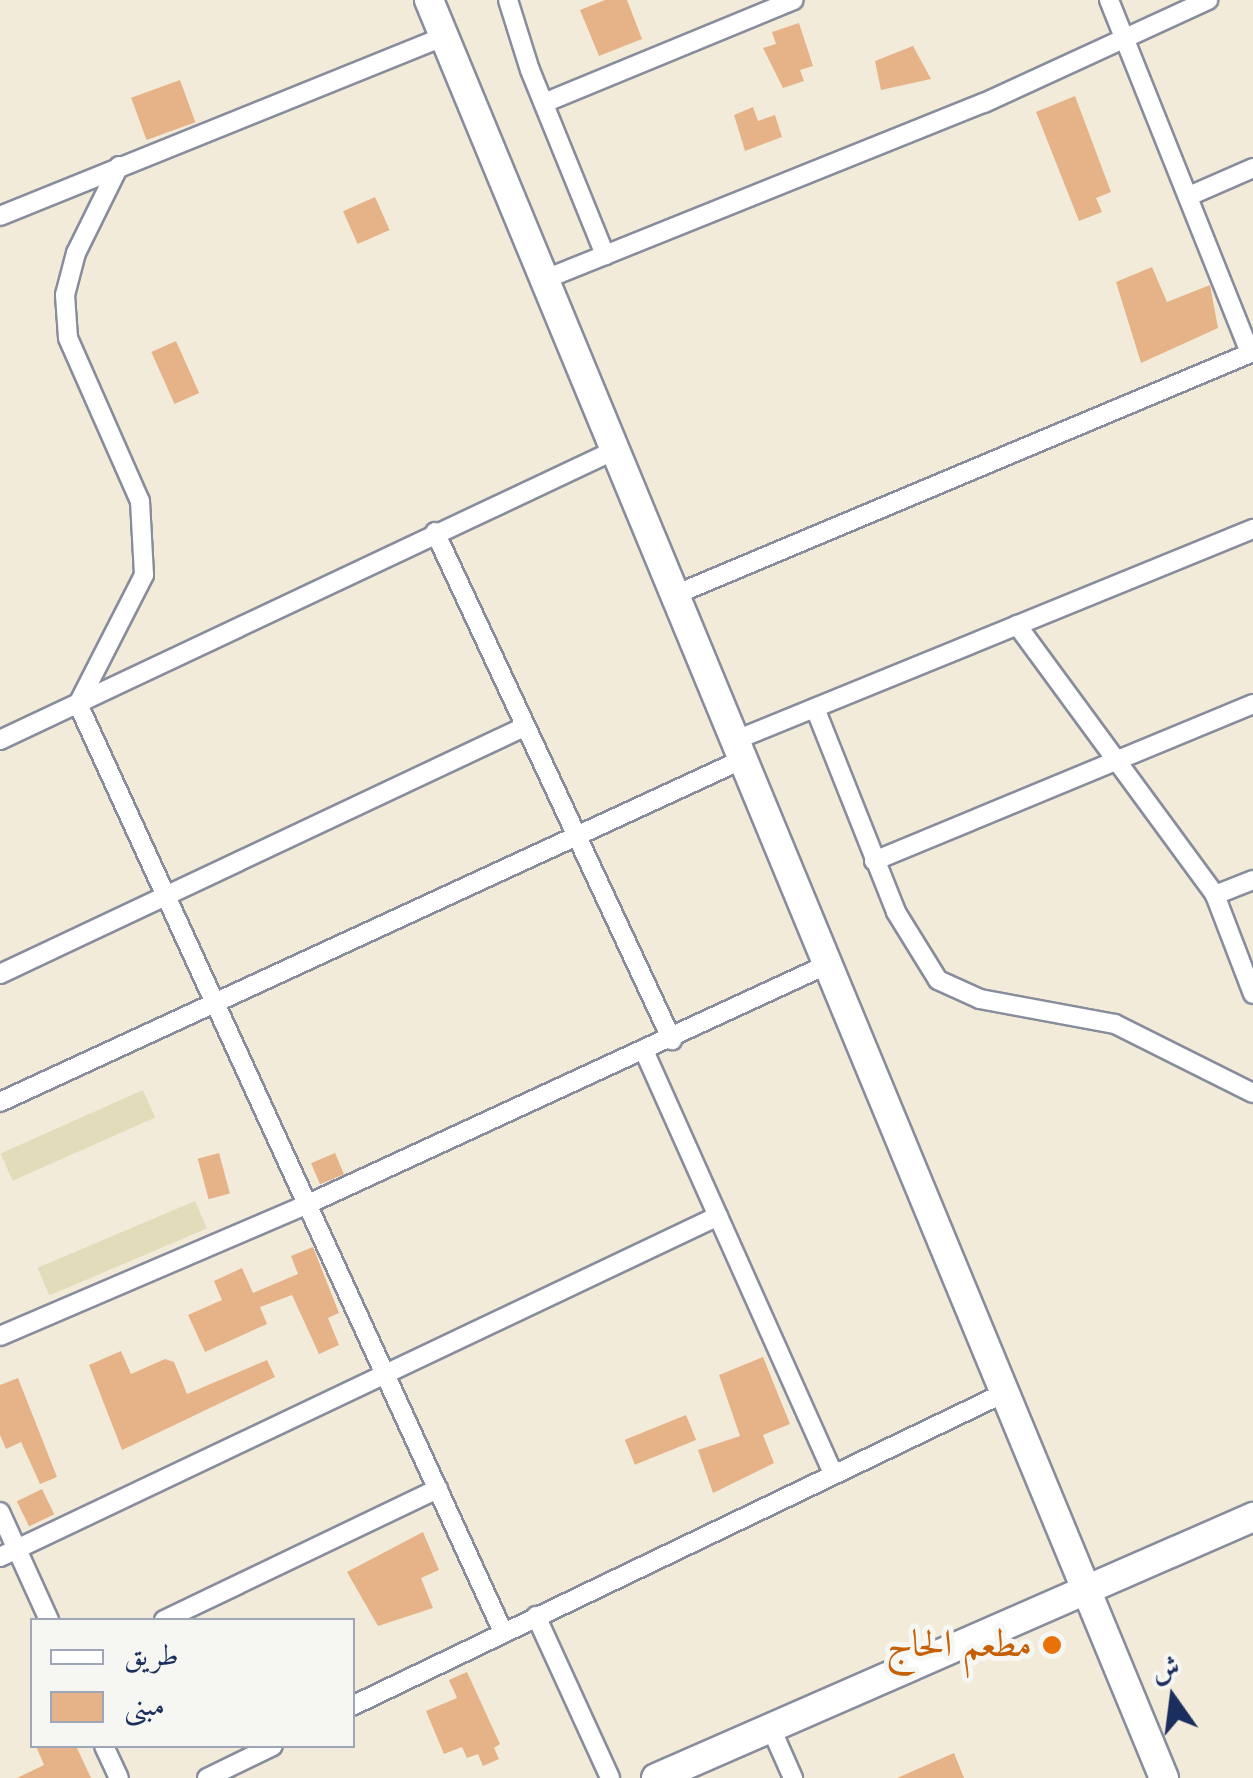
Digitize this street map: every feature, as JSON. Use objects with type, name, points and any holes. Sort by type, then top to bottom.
[{"type":"street","points":[[429,0],[735,752],[1164,1778]]},
{"type":"street","points":[[508,0],[605,255]]},
{"type":"street","points":[[544,102],[794,0]]},
{"type":"street","points":[[672,596],[1252,353],[1109,0]]},
{"type":"street","points":[[543,280],[984,103],[1208,0]]},
{"type":"street","points":[[0,216],[444,37]]},
{"type":"street","points":[[78,704],[144,575],[140,501],[68,338],[65,294],[76,253],[119,166]]},
{"type":"street","points":[[1189,196],[1253,168]]},
{"type":"street","points":[[0,740],[613,451]]},
{"type":"street","points":[[0,1102],[575,836],[815,708],[1253,529]]},
{"type":"street","points":[[435,532],[672,1040]]},
{"type":"street","points":[[1017,625],[1112,762],[1215,895],[1253,994]]},
{"type":"street","points":[[78,704],[503,1632]]},
{"type":"street","points":[[874,860],[1253,704]]},
{"type":"street","points":[[815,708],[874,860],[922,962],[956,992],[1115,1024],[1253,1093]]},
{"type":"street","points":[[0,974],[169,898],[524,728]]},
{"type":"street","points":[[1215,895],[1253,880]]},
{"type":"street","points":[[0,1336],[306,1205],[672,1040],[824,966]]},
{"type":"street","points":[[645,1052],[832,1471]]},
{"type":"street","points":[[8,1552],[718,1216]]},
{"type":"street","points":[[355,1705],[832,1471],[1002,1394]]},
{"type":"street","points":[[168,1618],[438,1489]]},
{"type":"street","points":[[0,1512],[8,1552],[47,1618]]},
{"type":"street","points":[[656,1778],[1253,1518]]},
{"type":"street","points":[[536,1616],[610,1778]]},
{"type":"street","points":[[770,1726],[793,1778]]},
{"type":"street","points":[[105,1748],[118,1778]]},
{"type":"street","points":[[207,1778],[268,1748]]},
{"type":"shaded area","points":[[143,1090],[155,1117],[13,1181],[0,1153]]},
{"type":"shaded area","points":[[195,1201],[207,1229],[49,1295],[38,1268]]},
{"type":"building","points":[[605,0],[627,0],[642,39],[599,56],[580,10]]},
{"type":"building","points":[[799,23],[813,66],[800,70],[804,81],[783,88],[763,48],[776,44],[772,32]]},
{"type":"building","points":[[913,46],[931,79],[881,90],[875,61]]},
{"type":"building","points":[[180,80],[195,122],[147,140],[131,98]]},
{"type":"building","points":[[1075,96],[1111,192],[1096,198],[1102,212],[1079,221],[1036,112]]},
{"type":"building","points":[[753,107],[758,121],[775,115],[782,137],[745,151],[734,115]]},
{"type":"building","points":[[375,197],[390,230],[358,244],[343,211]]},
{"type":"building","points":[[1152,267],[1167,302],[1210,285],[1218,328],[1141,363],[1116,282]]},
{"type":"building","points":[[176,341],[199,393],[175,404],[151,352]]},
{"type":"building","points":[[219,1153],[230,1194],[209,1199],[198,1159]]},
{"type":"building","points":[[335,1153],[344,1174],[320,1184],[311,1163]]},
{"type":"building","points":[[313,1247],[339,1313],[328,1318],[339,1345],[319,1354],[292,1295],[260,1307],[267,1324],[205,1352],[188,1315],[222,1300],[214,1281],[242,1268],[253,1293],[298,1274],[291,1256]]},
{"type":"building","points":[[121,1351],[131,1374],[165,1359],[174,1362],[187,1394],[267,1360],[275,1377],[122,1450],[89,1365]]},
{"type":"building","points":[[763,1357],[790,1424],[763,1435],[774,1463],[713,1493],[698,1450],[740,1436],[719,1375]]},
{"type":"building","points":[[18,1378],[57,1477],[40,1484],[21,1442],[6,1449],[0,1435],[0,1385]]},
{"type":"building","points":[[686,1415],[696,1440],[635,1465],[625,1440]]},
{"type":"building","points":[[42,1489],[54,1514],[29,1526],[17,1501]]},
{"type":"building","points":[[423,1532],[439,1570],[421,1578],[433,1608],[378,1626],[347,1572]]},
{"type":"building","points":[[467,1672],[500,1744],[494,1748],[499,1759],[483,1766],[478,1754],[467,1758],[462,1747],[444,1754],[426,1711],[457,1698],[449,1680]]},
{"type":"building","points":[[37,1748],[77,1748],[91,1778],[17,1778],[44,1765]]},
{"type":"building","points":[[954,1753],[964,1778],[897,1778]]},
{"type":"place","name":"مطعم الحاج","points":[[1052,1645]]}]
